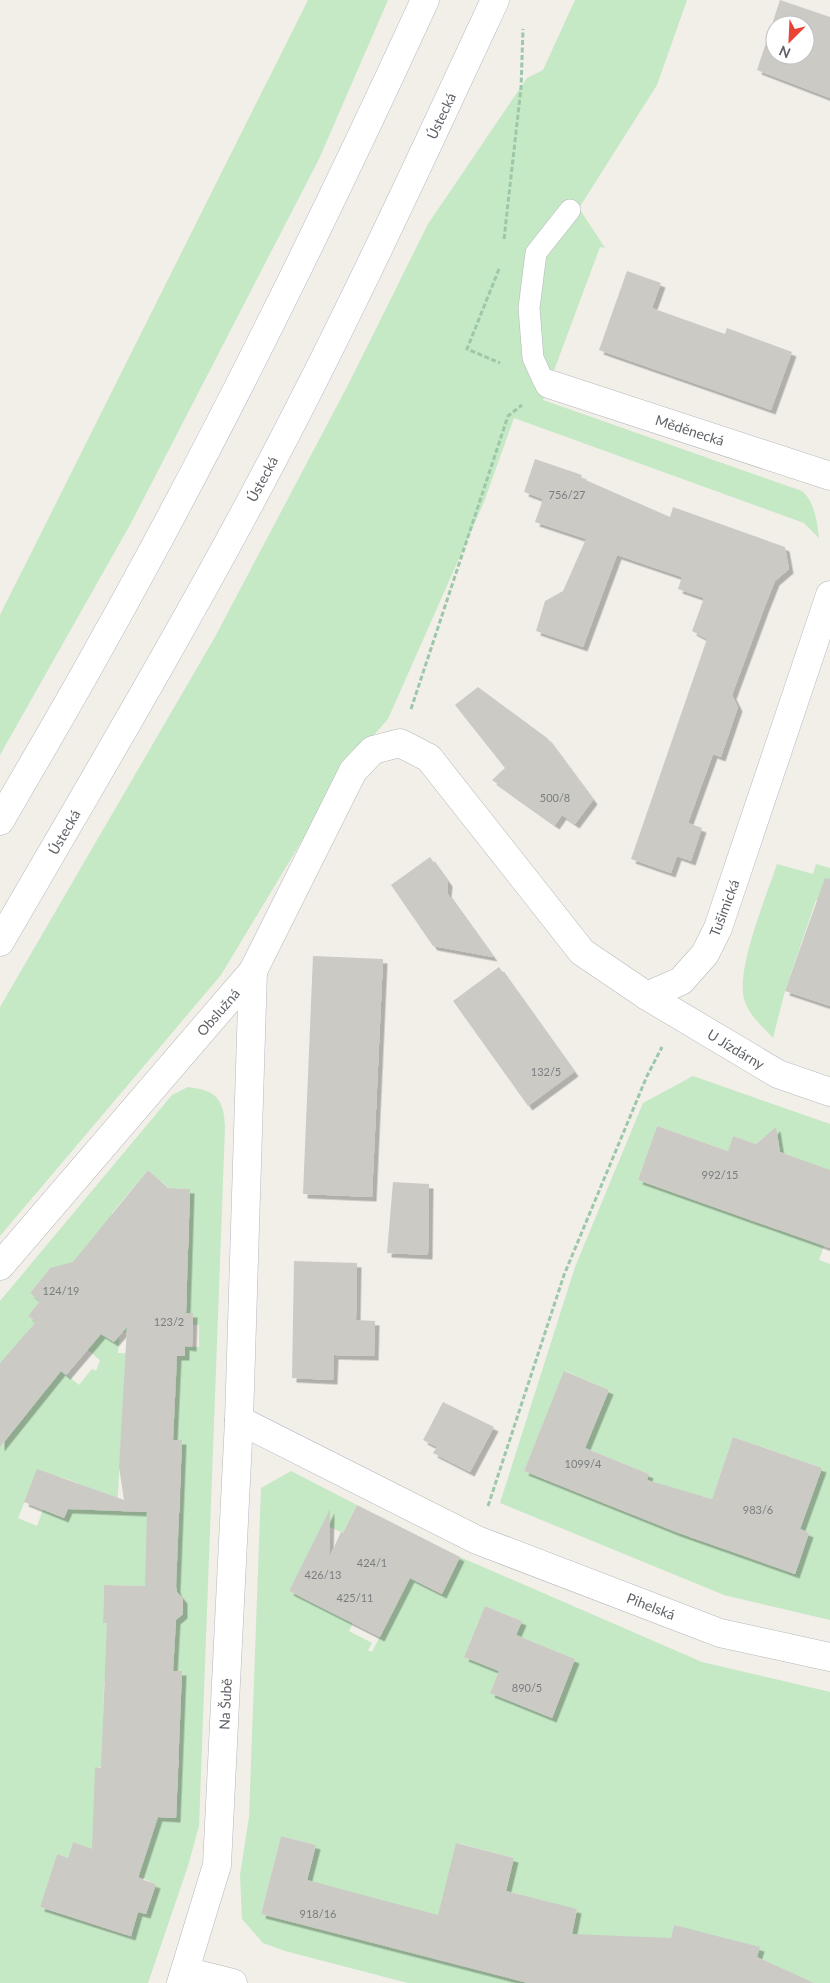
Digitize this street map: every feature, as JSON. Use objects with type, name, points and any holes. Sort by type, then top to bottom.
[{"type":"street","points":[[0,820],[102,643],[207,446],[345,174],[425,0]]},
{"type":"street","name":"Ústecká","points":[[0,942],[179,634],[273,460],[400,204],[495,0]]},
{"type":"street","name":"Měděnecká","points":[[547,383],[830,476]]},
{"type":"street","name":"Tušimická","points":[[647,996],[681,981],[705,954],[718,928],[830,595]]},
{"type":"street","points":[[400,743],[429,758],[582,952],[647,996]]},
{"type":"street","name":"Obslužná","points":[[0,1266],[253,971],[353,771],[372,750],[400,743]]},
{"type":"street","name":"Na Šubě","points":[[183,1977],[216,1865],[239,1420],[253,971]]},
{"type":"street","name":"U Jízdárny","points":[[647,996],[778,1074],[830,1092]]},
{"type":"street","name":"Pihelská","points":[[239,1420],[477,1540],[720,1633],[830,1657]]},
{"type":"street","points":[[183,1977],[233,1983]]},
{"type":"lane","points":[[547,383],[532,358],[529,308],[536,253],[570,210]]},
{"type":"path","points":[[504,242],[521,88],[523,20]]},
{"type":"path","points":[[400,743],[508,416],[547,383],[467,349],[502,262]]},
{"type":"path","points":[[477,1540],[564,1275],[647,1076],[680,1014]]},
{"type":"green space","points":[[308,0],[388,0],[319,159],[131,523],[0,755],[0,615]]},
{"type":"green space","points":[[575,0],[687,0],[657,85],[579,208],[605,248],[600,247],[543,400],[802,491],[813,506],[819,538],[804,523],[514,418],[484,502],[388,719],[348,764],[221,975],[0,1236],[0,1007],[215,637],[349,383],[428,224],[527,78],[543,70]]},
{"type":"green space","points":[[777,864],[813,874],[816,864],[830,868],[830,905],[816,900],[785,991],[773,1038],[750,1012],[745,1002],[743,989],[744,972],[753,933]]},
{"type":"green space","points":[[693,1076],[830,1124],[830,1228],[819,1260],[830,1264],[830,1620],[724,1595],[500,1503],[575,1267],[643,1103]],"holes":[[[657,1126],[728,1151],[733,1136],[756,1144],[765,1136],[778,1140],[780,1152],[802,1160],[778,1230],[638,1180]],[[565,1371],[609,1390],[585,1448],[649,1474],[633,1515],[524,1471]],[[733,1437],[822,1468],[800,1529],[809,1533],[795,1574],[759,1561],[755,1553],[743,1550],[736,1553],[689,1537],[703,1496],[712,1499]]]},
{"type":"green space","points":[[188,1087],[198,1088],[212,1094],[217,1098],[223,1109],[225,1127],[199,1826],[188,1866],[148,1983],[0,1983],[0,1447],[33,1406],[0,1363],[0,1301],[172,1095]],"holes":[[[148,1170],[169,1188],[190,1189],[189,1245],[149,1245],[112,1213]],[[50,1268],[66,1271],[79,1343],[100,1360],[96,1371],[92,1369],[79,1385],[48,1359],[61,1343],[28,1316],[40,1301],[30,1293]],[[180,1297],[187,1297],[186,1313],[193,1313],[193,1325],[199,1325],[199,1347],[185,1346],[185,1356],[118,1353],[120,1332],[138,1333]],[[121,1438],[182,1440],[180,1513],[117,1511]],[[36,1474],[54,1480],[37,1526],[18,1518]],[[60,1477],[78,1483],[64,1518],[48,1511]],[[104,1585],[176,1587],[177,1593],[183,1599],[183,1614],[176,1619],[176,1626],[103,1623]],[[122,1669],[182,1671],[179,1734],[103,1733],[104,1682]],[[137,1758],[179,1760],[176,1818],[138,1816],[96,1767],[136,1770]],[[73,1842],[156,1884],[146,1914],[138,1912],[131,1936],[134,1938],[40,1907],[57,1854],[68,1858]]]},
{"type":"green space","points":[[291,1471],[357,1505],[343,1533],[323,1524],[289,1591],[353,1623],[349,1631],[372,1643],[368,1650],[372,1652],[389,1619],[363,1543],[377,1515],[432,1543],[413,1580],[441,1594],[460,1557],[702,1662],[830,1692],[830,1983],[808,1983],[807,1980],[674,1925],[668,1950],[627,1936],[560,1983],[577,1910],[506,1891],[514,1858],[457,1843],[428,1957],[528,1983],[408,1983],[285,1951],[263,1943],[242,1919],[240,1875],[249,1817],[261,1488]],"holes":[[[485,1606],[522,1621],[516,1635],[575,1659],[552,1718],[490,1693],[499,1671],[464,1657]],[[281,1836],[316,1845],[307,1881],[384,1945],[261,1914]]]},
{"type":"building","points":[[780,0],[830,17],[830,98],[757,70],[765,46],[765,65],[815,65],[815,15],[775,15]]},
{"type":"building","points":[[627,271],[661,283],[652,308],[725,334],[727,328],[792,352],[771,410],[599,350]]},
{"type":"building","points":[[535,459],[582,475],[581,478],[670,517],[673,507],[785,547],[789,569],[775,581],[765,606],[732,695],[738,707],[721,757],[713,754],[688,823],[702,828],[691,861],[677,856],[671,873],[631,859],[707,639],[692,631],[704,598],[678,589],[682,577],[617,555],[583,647],[536,631],[545,601],[563,591],[586,539],[535,522],[543,499],[524,492]]},
{"type":"building","points":[[478,687],[547,738],[593,800],[575,824],[562,815],[555,825],[492,780],[505,768],[455,705]]},
{"type":"building","points":[[430,857],[448,882],[447,893],[493,957],[433,946],[391,885]]},
{"type":"building","points":[[825,878],[830,879],[830,1006],[785,991]]},
{"type":"building","points":[[313,956],[383,959],[372,1197],[303,1194]]},
{"type":"building","points":[[499,967],[574,1072],[528,1106],[453,1001]]},
{"type":"building","points":[[657,1126],[728,1151],[733,1136],[756,1144],[776,1127],[780,1152],[830,1170],[830,1248],[638,1180]]},
{"type":"building","points":[[148,1170],[168,1188],[190,1189],[186,1313],[193,1313],[192,1347],[185,1346],[185,1356],[177,1356],[173,1440],[182,1440],[176,1587],[177,1592],[183,1599],[183,1614],[176,1620],[173,1671],[182,1671],[176,1818],[158,1817],[138,1878],[156,1884],[146,1914],[138,1912],[131,1936],[40,1907],[57,1854],[68,1858],[73,1842],[92,1849],[95,1767],[101,1768],[107,1623],[103,1623],[104,1585],[145,1586],[147,1512],[68,1509],[64,1518],[24,1502],[37,1469],[124,1500],[119,1467],[127,1327],[114,1342],[101,1334],[66,1375],[61,1371],[0,1447],[0,1363],[36,1322],[28,1316],[40,1301],[30,1293],[50,1268],[73,1262]]},
{"type":"building","points":[[393,1182],[429,1184],[428,1255],[387,1253]]},
{"type":"building","points":[[294,1261],[357,1263],[356,1320],[375,1321],[374,1356],[334,1355],[333,1380],[292,1378]]},
{"type":"building","points":[[564,1371],[609,1390],[585,1448],[649,1474],[647,1480],[712,1499],[733,1437],[822,1468],[800,1529],[809,1533],[795,1574],[676,1532],[524,1471]]},
{"type":"building","points":[[443,1402],[494,1427],[470,1472],[433,1453],[437,1447],[423,1440]]},
{"type":"building","points":[[357,1505],[460,1557],[442,1594],[410,1578],[380,1637],[289,1591],[330,1509],[329,1558],[341,1532],[343,1533]]},
{"type":"building","points":[[485,1606],[522,1621],[516,1635],[575,1659],[552,1718],[490,1693],[499,1671],[464,1657]]},
{"type":"building","points":[[281,1836],[316,1845],[307,1880],[438,1915],[456,1843],[514,1858],[506,1891],[577,1909],[572,1934],[671,1938],[674,1925],[760,1947],[757,1957],[814,1983],[528,1983],[261,1914]]}]
